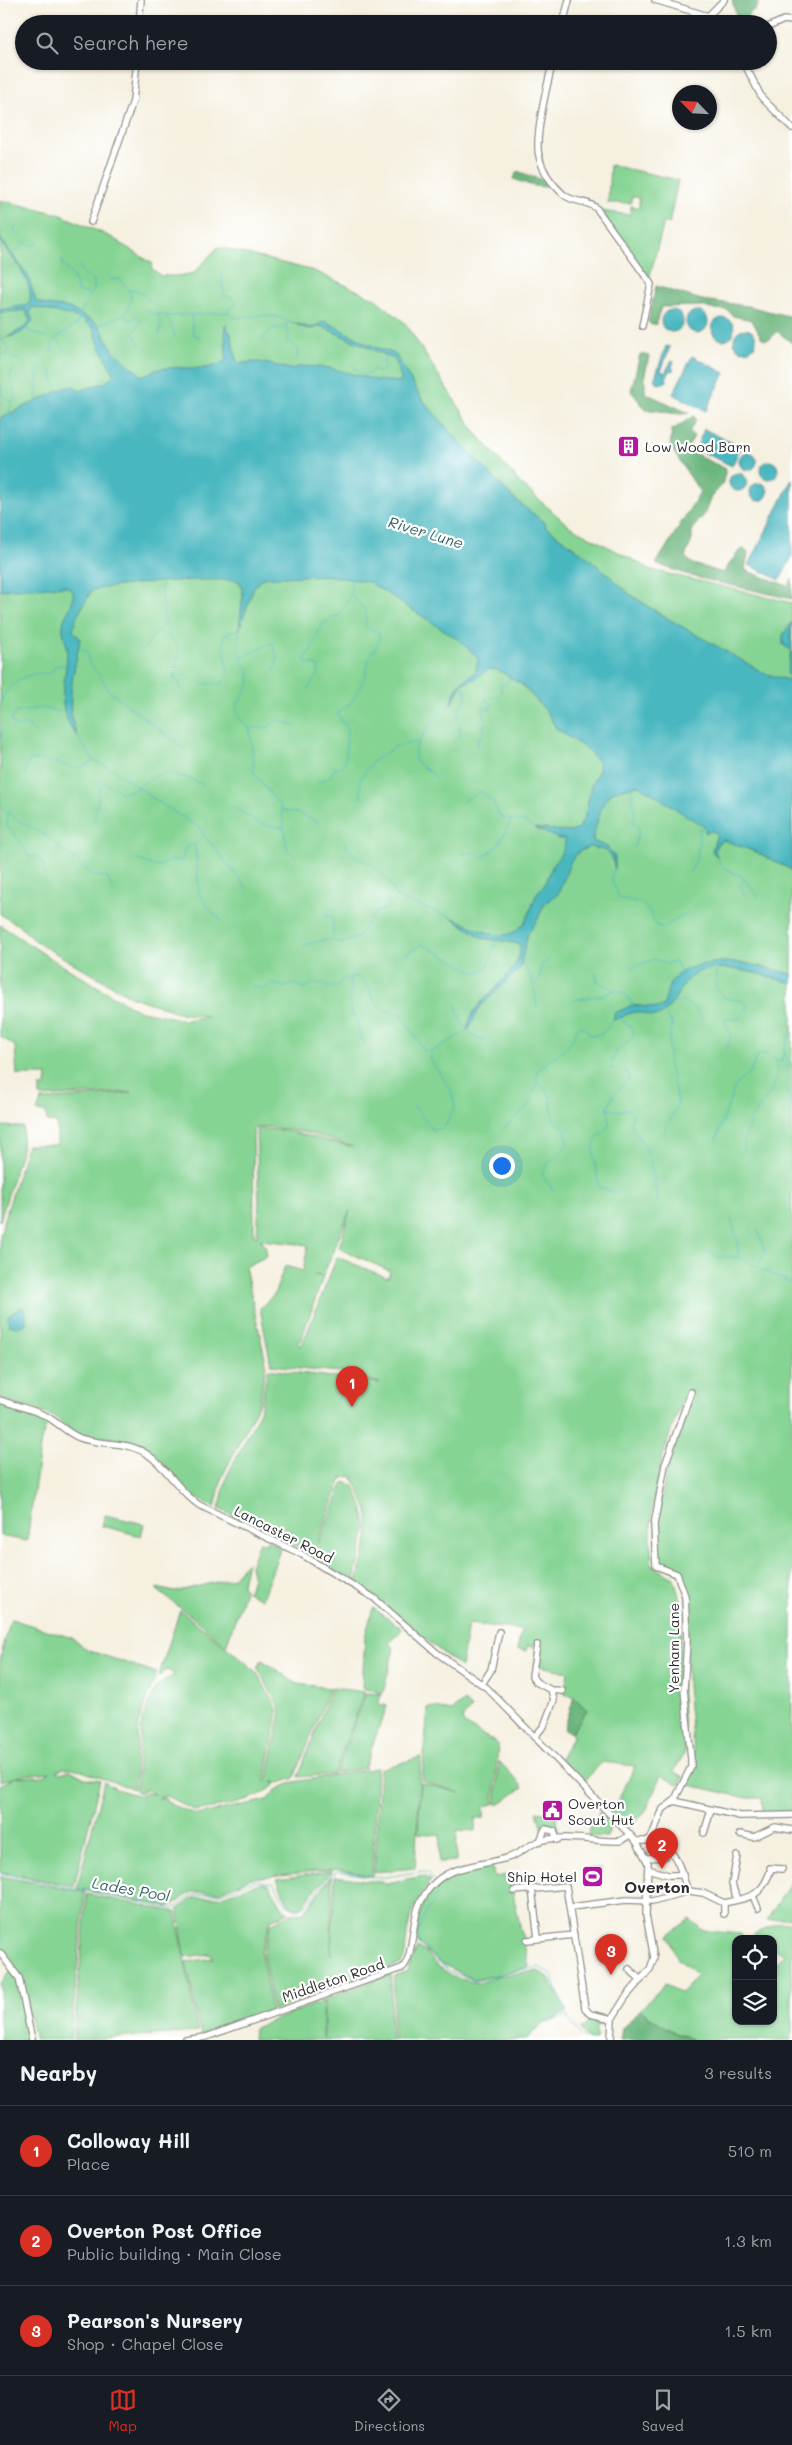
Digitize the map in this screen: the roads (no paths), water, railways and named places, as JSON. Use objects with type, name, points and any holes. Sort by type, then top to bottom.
[{"type":"street","points":[[140,15],[141,0]]},
{"type":"street","points":[[565,15],[569,0]]},
{"type":"street","points":[[655,0],[705,15]]},
{"type":"street","points":[[709,15],[724,0]]},
{"type":"street","points":[[777,23],[784,20],[792,21]]},
{"type":"street","points":[[91,222],[133,101],[136,70]]},
{"type":"street","points":[[551,70],[538,142],[539,156],[548,176],[563,194],[568,198],[594,206],[597,209],[651,284],[642,326]]},
{"type":"street","points":[[748,70],[762,98],[792,128]]},
{"type":"street","name":"Yenham Lane","points":[[674,1800],[691,1766],[684,1689],[687,1640],[685,1596],[677,1574],[656,1566],[654,1524],[664,1464],[691,1392]]},
{"type":"street","name":"Lancaster Road","points":[[0,1400],[44,1416],[74,1436],[127,1445],[145,1452],[158,1462],[184,1494],[198,1505],[301,1554],[374,1598],[437,1653],[482,1684],[636,1841],[646,1858]]},
{"type":"street","points":[[482,1684],[491,1670],[499,1632]]},
{"type":"street","points":[[529,1649],[536,1647],[532,1670],[533,1678],[552,1691],[554,1697],[553,1708],[544,1726],[534,1737]]},
{"type":"street","points":[[552,1691],[562,1691]]},
{"type":"street","points":[[636,1841],[646,1841],[651,1838],[663,1810],[674,1800],[740,1816],[792,1815]]},
{"type":"street","points":[[704,1833],[711,1810]]},
{"type":"street","points":[[775,1827],[776,1815]]},
{"type":"street","points":[[740,1834],[754,1837],[775,1827],[792,1830]]},
{"type":"street","points":[[540,1841],[545,1829],[554,1832],[557,1840]]},
{"type":"street","name":"Middleton Road","points":[[185,2040],[206,2037],[402,1968],[409,1958],[414,1918],[425,1893],[433,1883],[466,1865],[512,1857],[540,1841],[620,1841],[630,1835]]},
{"type":"street","points":[[651,1838],[661,1841],[668,1848],[683,1875],[687,1889]]},
{"type":"street","points":[[737,1856],[732,1884],[737,1900]]},
{"type":"street","points":[[611,2040],[612,2019],[625,1998],[650,1969],[654,1958],[646,1915],[648,1869],[646,1858],[664,1857]]},
{"type":"street","points":[[571,1907],[626,1900],[652,1901],[689,1891],[703,1893],[724,1903],[753,1896],[765,1884],[770,1868],[782,1869]]},
{"type":"street","points":[[648,1869],[668,1875],[683,1875]]},
{"type":"street","points":[[514,1891],[564,1885],[568,1887],[586,2011],[612,2019]]},
{"type":"street","points":[[532,1889],[538,1938]]},
{"type":"street","points":[[753,1896],[758,1908]]},
{"type":"street","points":[[724,1903],[724,1914]]},
{"type":"street","points":[[528,1940],[574,1935]]},
{"type":"street","points":[[0,1954],[19,1978],[32,2040]]},
{"type":"street","points":[[629,1969],[641,1980]]},
{"type":"water","name":"River Lune","points":[[0,238],[28,276],[36,301],[46,305],[69,308],[98,324],[115,353],[142,376],[165,368],[205,368],[226,360],[225,324],[231,335],[237,363],[260,362],[291,369],[302,366],[329,368],[376,380],[402,382],[396,362],[392,358],[320,326],[309,329],[291,322],[311,328],[325,321],[368,344],[395,354],[422,399],[513,498],[545,523],[546,527],[590,559],[631,595],[660,614],[764,673],[791,681],[787,673],[791,650],[783,645],[783,635],[792,622],[790,640],[792,642],[792,870],[756,852],[723,840],[717,844],[715,851],[717,857],[712,851],[717,833],[711,831],[705,833],[706,828],[638,785],[612,792],[602,806],[593,841],[607,847],[615,857],[615,869],[612,858],[607,851],[590,847],[578,852],[571,861],[558,894],[545,903],[537,921],[528,933],[520,968],[481,1006],[468,1030],[469,1021],[474,1012],[513,968],[519,957],[520,944],[482,938],[451,917],[481,931],[497,935],[505,935],[517,930],[528,917],[537,894],[546,882],[565,844],[565,839],[559,839],[534,828],[571,832],[579,828],[585,816],[591,786],[599,770],[599,763],[589,751],[556,728],[547,712],[521,684],[498,670],[489,669],[475,679],[462,683],[451,704],[458,686],[476,670],[478,660],[476,656],[459,640],[369,582],[325,575],[262,578],[254,587],[239,630],[243,594],[240,583],[236,580],[200,580],[128,585],[92,590],[77,616],[73,631],[80,638],[73,675],[71,713],[78,737],[70,726],[63,705],[67,649],[63,622],[72,603],[73,591],[66,586],[0,590],[0,418],[67,387],[75,386],[79,391],[106,382],[114,374],[99,345],[94,329],[83,320],[73,316],[32,307],[30,312],[33,322],[21,333],[6,338],[25,327],[30,321],[25,310],[0,313],[0,310],[28,305],[30,290],[22,272],[0,242]]},
{"type":"water","points":[[672,310],[680,313],[683,321],[680,329],[672,332],[664,329],[661,321],[664,313]]},
{"type":"water","points":[[697,311],[705,314],[708,322],[705,330],[697,333],[689,330],[686,322],[689,314]]},
{"type":"water","points":[[723,318],[731,321],[734,329],[731,337],[723,340],[715,337],[712,329],[715,321]]},
{"type":"water","points":[[745,329],[753,332],[756,340],[753,348],[745,351],[737,348],[734,340],[737,332]]},
{"type":"water","points":[[666,346],[670,347],[661,371],[665,373],[672,360],[674,361],[672,367],[674,370],[670,371],[666,382],[659,384],[654,380]]},
{"type":"water","points":[[692,356],[725,373],[706,411],[673,394]]},
{"type":"water","points":[[704,429],[741,447],[732,466],[696,449]]},
{"type":"water","points":[[744,452],[752,452],[757,457],[755,468],[744,470],[739,465],[739,457]]},
{"type":"water","points":[[765,461],[773,461],[778,466],[776,477],[765,479],[760,474],[760,466]]},
{"type":"water","points":[[734,473],[742,473],[747,478],[745,489],[734,491],[729,486],[729,478]]},
{"type":"water","points":[[792,479],[792,557],[780,580],[749,565]]},
{"type":"water","points":[[755,483],[763,483],[768,488],[766,499],[755,501],[750,496],[750,488]]},
{"type":"water","points":[[709,963],[744,963],[792,974],[792,983],[734,969],[722,968],[701,971],[693,975],[683,985],[669,1008],[660,1015],[654,1016],[634,1012],[613,1020],[615,1013],[632,1005],[657,1008],[664,1005],[670,984],[675,977],[687,969]]},
{"type":"water","points":[[22,1307],[26,1314],[26,1324],[17,1327],[9,1325],[8,1316]]},
{"type":"waterway","points":[[15,226],[14,231],[20,235],[23,242]]},
{"type":"waterway","points":[[13,255],[24,243],[34,246],[37,242]]},
{"type":"waterway","points":[[62,258],[62,264],[73,276],[78,292],[87,293],[89,296],[80,314]]},
{"type":"waterway","points":[[79,264],[82,273],[94,280],[94,289],[89,296]]},
{"type":"waterway","points":[[221,273],[224,296],[232,297],[236,304],[227,312]]},
{"type":"waterway","points":[[99,324],[124,315],[131,300],[130,292],[120,279],[110,279],[106,275]]},
{"type":"waterway","points":[[129,290],[137,290],[150,300]]},
{"type":"waterway","points":[[146,309],[150,313],[158,314]]},
{"type":"waterway","points":[[159,334],[161,322],[158,314],[172,316],[227,312],[235,318],[263,316],[277,317],[291,322],[280,328],[273,328],[262,340]]},
{"type":"waterway","points":[[191,314],[193,333],[200,338]]},
{"type":"waterway","points":[[124,315],[130,320],[138,317],[141,321],[133,333],[141,346]]},
{"type":"waterway","points":[[166,316],[175,337]]},
{"type":"waterway","points":[[52,353],[52,341],[77,324],[79,317]]},
{"type":"waterway","points":[[285,327],[289,335],[288,341],[298,349],[297,359]]},
{"type":"waterway","points":[[25,329],[45,337]]},
{"type":"waterway","points":[[0,340],[6,338]]},
{"type":"waterway","points":[[57,339],[66,351]]},
{"type":"waterway","points":[[2,340],[10,350],[5,354],[19,360]]},
{"type":"waterway","points":[[352,365],[358,372],[369,375],[374,368],[377,373],[382,371],[385,366],[383,359],[386,356]]},
{"type":"waterway","points":[[34,365],[38,370],[36,403]]},
{"type":"waterway","points":[[8,415],[13,399],[16,396],[10,377],[13,369]]},
{"type":"waterway","points":[[52,371],[52,379],[58,392]]},
{"type":"waterway","points":[[25,376],[37,388]]},
{"type":"waterway","points":[[1,384],[2,396],[10,402]]},
{"type":"waterway","points":[[318,782],[330,777],[335,768],[343,766],[346,756],[347,728],[337,714],[351,703],[365,678],[368,661],[380,639],[378,632],[366,628],[366,610],[353,597],[351,579]]},
{"type":"waterway","points":[[161,581],[161,597],[168,636],[176,643],[180,654],[174,677],[179,682],[181,690]]},
{"type":"waterway","points":[[307,690],[318,674],[319,667],[314,664],[307,664],[305,658],[311,650],[322,624],[341,614],[350,595]]},
{"type":"waterway","points":[[143,650],[165,622]]},
{"type":"waterway","points":[[202,684],[222,684],[228,674],[223,638],[228,632],[239,630],[239,652],[250,671],[249,685],[236,708],[239,717],[250,729],[254,773],[281,807],[287,849],[296,857]]},
{"type":"waterway","points":[[240,659],[272,642],[277,657],[274,672]]},
{"type":"waterway","points":[[79,646],[88,653],[89,663],[100,675],[108,690],[186,750]]},
{"type":"waterway","points":[[0,701],[14,683],[20,679],[34,674],[50,674],[56,665],[65,665]]},
{"type":"waterway","points":[[479,747],[476,738],[481,738],[484,732],[483,726],[486,724],[483,708],[485,706],[490,710],[492,704],[485,700],[487,697],[498,696],[502,692],[500,685],[507,684],[509,678]]},
{"type":"waterway","points":[[453,743],[461,734],[457,714],[461,712],[459,709],[465,700],[466,690],[460,686]]},
{"type":"waterway","points":[[361,799],[360,779],[373,761],[396,746],[419,742],[430,723],[451,704]]},
{"type":"waterway","points":[[37,733],[27,725],[15,727],[11,720],[17,712],[41,708],[62,712]]},
{"type":"waterway","points":[[251,728],[268,727],[278,720],[296,726]]},
{"type":"waterway","points":[[0,729],[3,735],[0,739]]},
{"type":"waterway","points":[[78,737],[93,760],[114,770],[154,799],[202,829],[204,835],[195,844],[199,893],[208,907],[223,923]]},
{"type":"waterway","points":[[419,742],[415,749],[415,760],[435,777]]},
{"type":"waterway","points":[[25,774],[29,760],[48,761],[78,768],[92,761]]},
{"type":"waterway","points":[[94,821],[100,787],[105,783],[122,793],[133,790],[155,776],[170,773],[202,784]]},
{"type":"waterway","points":[[631,788],[635,813],[633,824],[640,828],[634,847]]},
{"type":"waterway","points":[[462,802],[481,791],[487,798],[493,801],[500,817],[525,822],[534,828]]},
{"type":"waterway","points":[[0,805],[17,820],[46,836],[94,876],[107,877],[113,890]]},
{"type":"waterway","points":[[231,806],[261,824],[283,828]]},
{"type":"waterway","points":[[282,810],[300,814],[319,823]]},
{"type":"waterway","points":[[7,813],[7,826],[20,841],[29,857],[37,856],[44,864],[45,876]]},
{"type":"waterway","points":[[461,854],[472,852],[483,857],[500,841],[511,820]]},
{"type":"waterway","points":[[689,873],[697,858],[700,828],[706,831]]},
{"type":"waterway","points":[[204,835],[246,887]]},
{"type":"waterway","points":[[344,843],[359,859],[369,863],[384,875],[397,898],[451,917]]},
{"type":"waterway","points":[[136,859],[157,867],[169,861],[182,860],[185,848],[195,844]]},
{"type":"waterway","points":[[717,857],[721,866],[744,878],[758,897]]},
{"type":"waterway","points":[[615,869],[611,878],[619,898],[643,905],[650,913],[656,926],[664,927],[688,912]]},
{"type":"waterway","points":[[744,879],[740,886],[747,899]]},
{"type":"waterway","points":[[303,945],[326,940],[341,943],[356,939],[376,912],[387,908],[397,898]]},
{"type":"waterway","points":[[325,914],[333,917],[333,937]]},
{"type":"waterway","points":[[406,954],[422,944],[476,973],[488,967],[496,941]]},
{"type":"waterway","points":[[536,984],[540,977],[541,965],[550,959]]},
{"type":"waterway","points":[[631,968],[655,959],[666,964],[676,962],[681,973]]},
{"type":"waterway","points":[[522,964],[535,990],[537,1008]]},
{"type":"waterway","points":[[716,969],[716,987],[725,998],[744,1001],[748,1008],[739,1019],[729,1017],[724,1020],[731,1036],[727,1049]]},
{"type":"waterway","points":[[596,972],[597,981],[615,990]]},
{"type":"waterway","points":[[252,986],[263,989],[272,984],[284,987],[293,984],[305,988],[314,983],[324,983],[330,988],[337,986],[343,979],[356,976],[368,986],[373,999],[385,1010],[402,1015],[424,1051],[435,1050],[468,1030]]},
{"type":"waterway","points":[[350,979],[350,1013],[357,1021],[359,1035],[367,1046]]},
{"type":"waterway","points":[[574,1000],[604,995],[616,990],[626,994],[632,1005]]},
{"type":"waterway","points":[[672,1003],[677,1004],[683,1000],[699,1013],[705,1027]]},
{"type":"waterway","points":[[456,1005],[461,1019],[469,1031],[480,1039],[495,1042]]},
{"type":"waterway","points":[[664,1012],[672,1024],[669,1064],[678,1104],[664,1132]]},
{"type":"waterway","points":[[615,1192],[598,1187],[594,1147],[595,1141],[608,1127],[609,1117],[607,1109],[614,1094],[630,1078],[627,1071],[611,1068],[616,1052],[633,1036],[632,1028],[619,1018]]},
{"type":"waterway","points":[[553,1190],[542,1175],[549,1162],[568,1143],[565,1129],[554,1120],[549,1093],[537,1081],[537,1071],[570,1044],[578,1027],[584,1027],[591,1035],[596,1035],[605,1031],[614,1019]]},
{"type":"waterway","points":[[716,1141],[735,1086],[750,1072],[758,1055],[763,1053],[776,1060],[782,1060],[788,1036],[792,1034]]},
{"type":"waterway","points":[[413,1105],[433,1130],[444,1128],[455,1107],[451,1090],[431,1061],[430,1051]]},
{"type":"waterway","points":[[784,1051],[790,1062],[786,1080],[792,1112]]},
{"type":"waterway","points":[[743,1150],[751,1120],[774,1086],[777,1078],[776,1061]]},
{"type":"waterway","points":[[503,1129],[529,1105],[537,1082]]},
{"type":"waterway","points":[[607,1109],[621,1111],[627,1108],[633,1114],[630,1123],[649,1154],[658,1203]]},
{"type":"waterway","points":[[731,1219],[738,1243],[738,1257]]},
{"type":"waterway","points":[[758,1230],[765,1252],[758,1266]]},
{"type":"waterway","points":[[707,1251],[719,1257],[737,1257],[792,1284]]},
{"type":"waterway","name":"Lades Pool","points":[[0,1873],[173,1909],[194,1895],[222,1893],[256,1880],[274,1883],[287,1905],[296,1910],[307,1904],[337,1871],[380,1878],[423,1871],[434,1880]]},
{"type":"waterway","name":"Lades Pool","points":[[438,1885],[435,1899],[420,1927],[418,1945],[429,1951],[448,1971],[476,1981],[499,1974],[539,1967],[552,1976],[569,2020],[585,2040]]},
{"type":"waterway","points":[[527,2040],[530,2035],[544,2024],[567,2016]]},
{"type":"place","name":"Low Wood Barn","points":[[629,446]]},
{"type":"place","name":"Colloway Hill","points":[[352,1407]]},
{"type":"place","name":"Overton Scout Hut","points":[[552,1811]]},
{"type":"place","name":"Overton Post Office","points":[[662,1869]]},
{"type":"place","name":"Ship Hotel","points":[[593,1876]]},
{"type":"place","name":"Pearson's Nursery","points":[[611,1975]]},
{"type":"district","name":"Overton","points":[[657,1886]]}]
